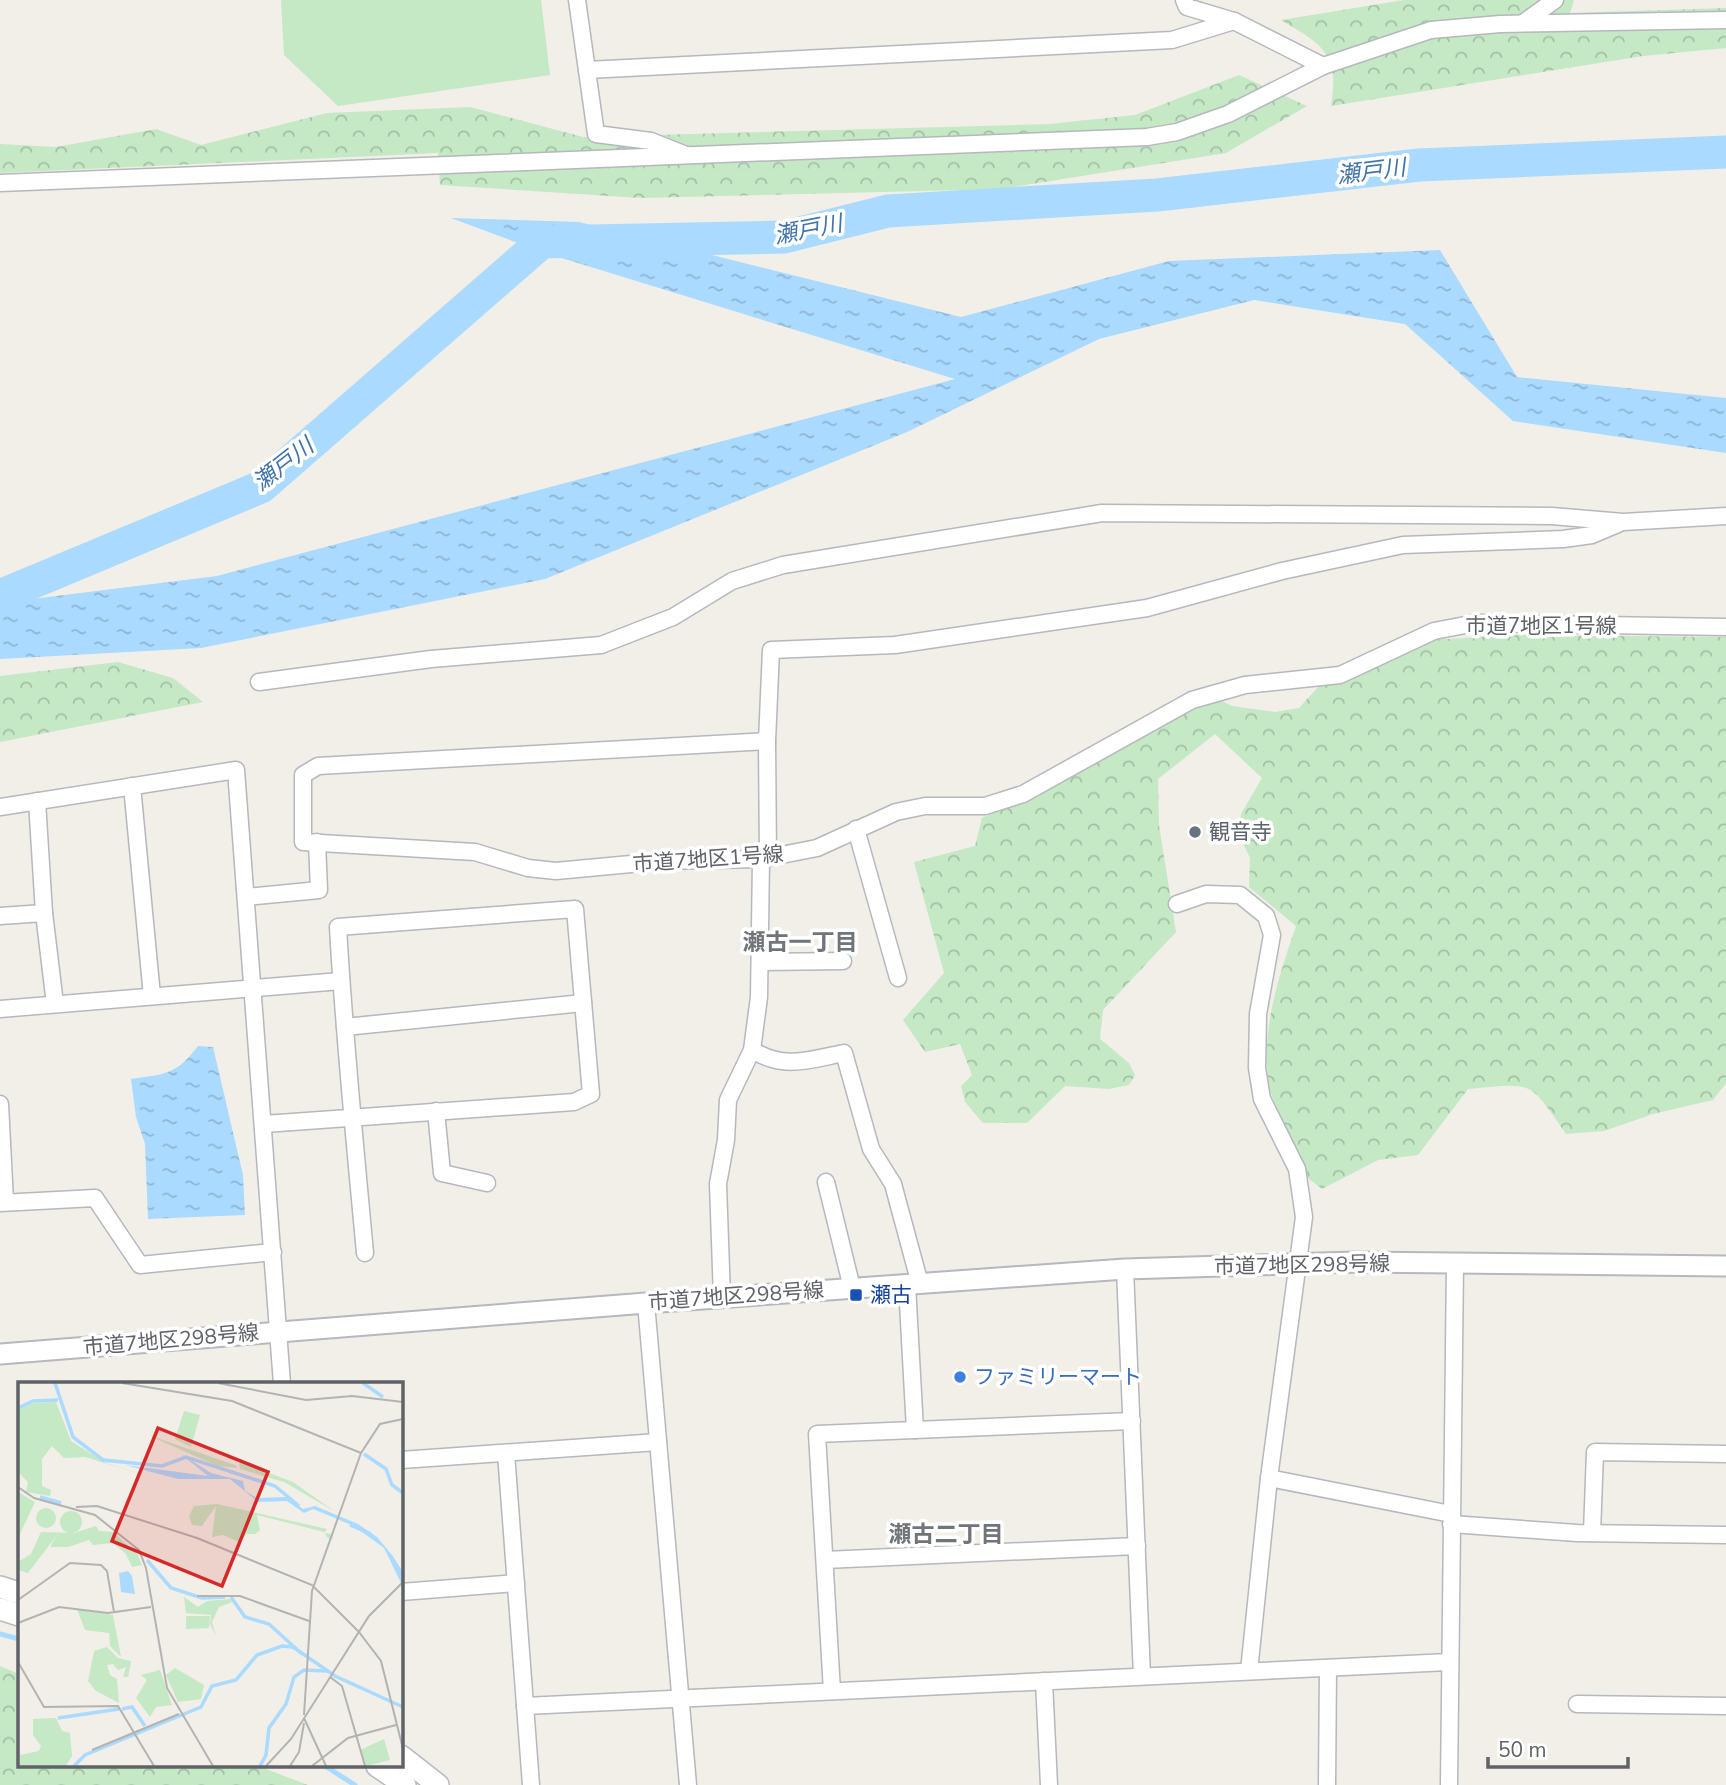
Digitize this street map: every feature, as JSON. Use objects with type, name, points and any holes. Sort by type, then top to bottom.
[{"type":"main road","points":[[0,1587],[18,1593]]},
{"type":"main road","points":[[0,1609],[18,1615]]},
{"type":"main road","points":[[402,1757],[438,1785]]},
{"type":"main road","points":[[380,1768],[405,1785]]},
{"type":"street","points":[[577,0],[596,134],[651,141],[692,157]]},
{"type":"street","points":[[1184,0],[1187,7],[1234,21],[1323,66]]},
{"type":"street","points":[[1523,23],[1555,0]]},
{"type":"street","points":[[0,183],[1147,137],[1177,131],[1228,114],[1323,66],[1431,30],[1523,23],[1726,20]]},
{"type":"street","points":[[587,70],[1172,40],[1234,21]]},
{"type":"street","points":[[259,682],[431,659],[601,645],[673,617],[732,581],[783,565],[1102,513],[1552,516],[1623,522],[1726,516]]},
{"type":"street","points":[[722,1298],[718,1184],[726,1140],[728,1100],[752,1050],[759,997],[771,650],[895,645],[1147,608],[1282,571],[1403,545],[1563,539],[1592,535],[1623,522]]},
{"type":"street","name":"市道7地区1号線","points":[[317,842],[475,852],[528,868],[556,872],[663,861],[765,859],[817,848],[896,813],[925,806],[985,806],[1023,794],[1192,701],[1245,685],[1340,675],[1434,631],[1476,623],[1726,627]]},
{"type":"street","points":[[246,897],[319,890],[317,842],[303,842],[303,775],[318,766],[767,741]]},
{"type":"street","points":[[0,807],[236,770],[282,1382]]},
{"type":"street","points":[[132,786],[152,996]]},
{"type":"street","points":[[37,801],[44,912],[55,1004]]},
{"type":"street","points":[[856,829],[898,978]]},
{"type":"street","points":[[1177,904],[1206,894],[1240,895],[1266,916],[1272,935],[1258,1014],[1257,1068],[1262,1099],[1297,1169],[1304,1217],[1269,1478],[1249,1671]]},
{"type":"street","points":[[264,1124],[353,1117],[436,1111],[574,1102],[591,1094],[575,909],[338,927],[341,981],[345,1027],[353,1117],[365,1253]]},
{"type":"street","points":[[0,916],[44,912]]},
{"type":"street","points":[[760,961],[844,961]]},
{"type":"street","points":[[0,1009],[341,981]]},
{"type":"street","points":[[345,1027],[583,1003]]},
{"type":"street","points":[[752,1050],[771,1061],[799,1062],[844,1053],[871,1149],[893,1184],[913,1284],[915,1430]]},
{"type":"street","points":[[0,1104],[3,1203],[94,1198],[140,1265],[273,1252]]},
{"type":"street","points":[[436,1111],[442,1173],[488,1183]]},
{"type":"street","points":[[826,1182],[852,1288]]},
{"type":"street","points":[[1449,1785],[1455,1263]]},
{"type":"street","name":"市道7地区298号線","points":[[0,1354],[646,1303],[1125,1269],[1455,1263],[1726,1266]]},
{"type":"street","points":[[1125,1269],[1142,1676]]},
{"type":"street","points":[[646,1303],[688,1785]]},
{"type":"street","points":[[832,1691],[817,1434],[1132,1421]]},
{"type":"street","points":[[402,1460],[658,1442]]},
{"type":"street","points":[[1592,1533],[1595,1451],[1726,1454]]},
{"type":"street","points":[[506,1453],[531,1785]]},
{"type":"street","points":[[1269,1478],[1451,1519],[1592,1533],[1726,1535]]},
{"type":"street","points":[[825,1560],[1137,1546]]},
{"type":"street","points":[[402,1592],[516,1583]]},
{"type":"street","points":[[525,1706],[1449,1662]]},
{"type":"street","points":[[1326,1785],[1328,1668]]},
{"type":"street","points":[[1044,1681],[1049,1785]]},
{"type":"street","points":[[1577,1704],[1726,1706]]},
{"type":"green space","points":[[281,0],[541,0],[550,75],[338,106],[284,55]]},
{"type":"green space","points":[[1404,0],[1574,0],[1570,13],[1726,8],[1726,48],[1643,56],[1331,106],[1333,73],[1325,52],[1307,36],[1281,20]]},
{"type":"green space","points":[[1239,75],[1307,106],[1226,153],[1001,189],[641,198],[440,185],[438,153],[0,173],[0,144],[56,147],[156,129],[201,145],[327,113],[470,107],[583,137],[1050,124],[1135,115]]},
{"type":"green space","points":[[1519,635],[1726,637],[1726,1083],[1713,1100],[1653,1114],[1604,1131],[1566,1134],[1544,1103],[1528,1089],[1506,1086],[1468,1089],[1418,1155],[1378,1160],[1322,1189],[1309,1179],[1281,1118],[1269,1084],[1269,1024],[1296,926],[1249,887],[1250,858],[1239,835],[1241,814],[1262,778],[1215,734],[1158,779],[1159,825],[1176,932],[1103,1010],[1100,1039],[1129,1063],[1135,1075],[1129,1085],[1109,1089],[1065,1086],[1027,1123],[983,1123],[965,1102],[961,1086],[972,1075],[960,1044],[925,1052],[903,1020],[944,973],[914,862],[975,846],[982,818],[1216,698],[1232,706],[1275,712],[1299,708],[1319,686],[1429,640]]},
{"type":"green space","points":[[118,662],[173,678],[203,702],[0,742],[0,676]]},
{"type":"green space","points":[[0,1666],[18,1674],[18,1768],[263,1768],[308,1785],[0,1785]]},
{"type":"water","points":[[451,218],[579,222],[961,317],[1169,261],[1440,250],[1517,377],[1726,398],[1726,453],[1513,421],[1405,324],[1254,300],[1099,339],[907,432],[545,579],[201,648],[0,659],[0,603],[217,576],[955,379],[542,252]]},
{"type":"water","points":[[198,1046],[213,1047],[243,1175],[245,1215],[148,1219],[145,1144],[136,1117],[131,1079],[169,1072],[183,1063]]},
{"type":"waterway","name":"瀬戸川","points":[[0,596],[261,487],[542,242],[784,237],[888,211],[1157,195],[1419,165],[1726,152]]},
{"type":"waterway","points":[[0,1634],[18,1639]]},
{"type":"waterway","points":[[328,1768],[355,1785]]},
{"type":"place","name":"観音寺","points":[[1195,832]]},
{"type":"place","name":"瀬古","points":[[856,1295]]},
{"type":"place","name":"ファミリーマート","points":[[960,1377]]},
{"type":"district","name":"瀬古一丁目","points":[[800,942]]},
{"type":"district","name":"瀬古二丁目","points":[[946,1534]]}]
